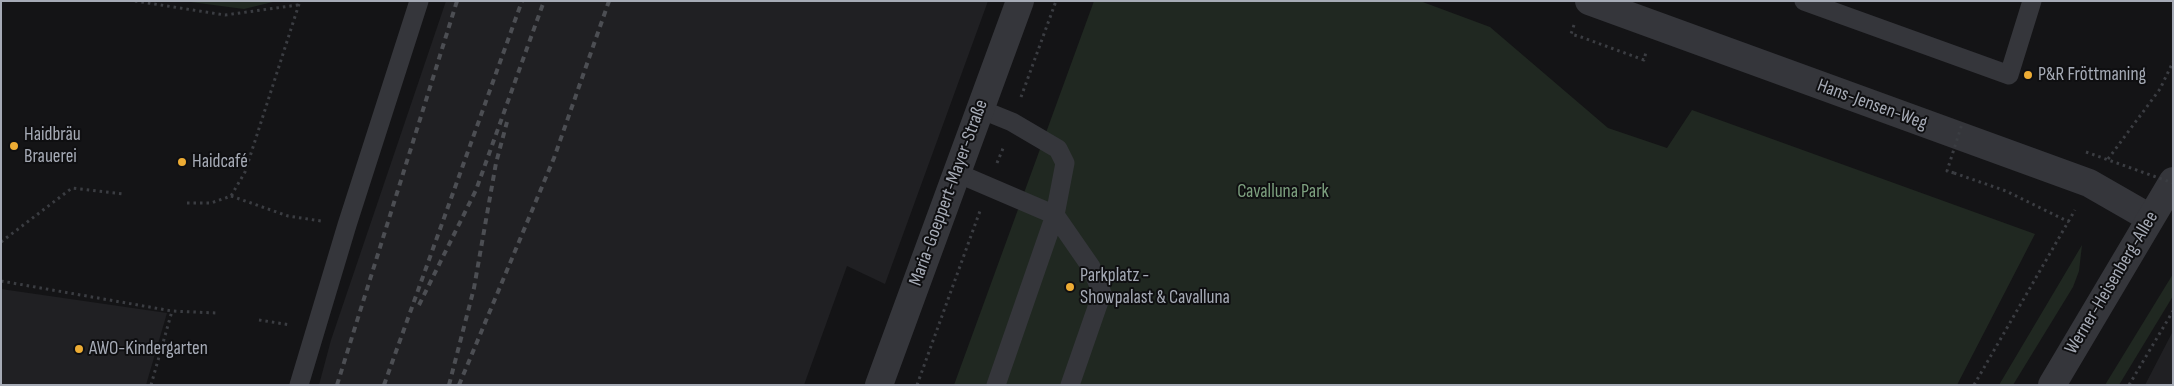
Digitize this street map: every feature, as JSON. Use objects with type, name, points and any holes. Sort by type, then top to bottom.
[{"type":"street","name":"Maria-Goeppert-Mayer-Straße","points":[[879,385],[1020,1]]},
{"type":"street","name":"Hans-Jensen-Weg","points":[[1588,1],[2089,183],[2150,218]]},
{"type":"street","name":"Werner-Heisenberg-Allee","points":[[2052,385],[2173,182]]},
{"type":"lane","points":[[299,385],[347,225],[419,1]]},
{"type":"lane","points":[[1804,1],[2009,75],[2032,1]]},
{"type":"lane","points":[[980,110],[1012,122],[1058,149],[1065,163],[1055,215],[996,385]]},
{"type":"lane","points":[[957,173],[1055,215],[1091,267],[1102,293],[1070,385]]},
{"type":"path","points":[[136,1],[225,16],[299,3],[244,172],[231,196]]},
{"type":"path","points":[[1581,37],[1635,56]]},
{"type":"path","points":[[1974,385],[2070,222],[2089,183],[2160,89],[2173,62]]},
{"type":"path","points":[[1962,124],[1947,170],[2006,191],[2070,222]]},
{"type":"path","points":[[2086,152],[2173,182]]},
{"type":"path","points":[[1,242],[72,188],[124,194]]},
{"type":"path","points":[[187,204],[211,203],[231,196],[288,216],[316,220]]},
{"type":"path","points":[[1,281],[172,311],[216,313]]},
{"type":"path","points":[[151,385],[172,311]]},
{"type":"path","points":[[2129,385],[2173,311]]},
{"type":"shaded area","points":[[446,1],[988,1],[885,284],[847,266],[804,385],[319,385],[331,340]]},
{"type":"shaded area","name":"AWO-Kindergarten","points":[[1,289],[167,313],[146,385],[1,385]]},
{"type":"shaded area","points":[[2173,331],[2173,385],[2145,385]]},
{"type":"green space","points":[[183,1],[277,1],[244,9]]},
{"type":"green space","name":"Cavalluna Park","points":[[1094,1],[1420,1],[1490,27],[1608,128],[1667,148],[1692,110],[2035,234],[1957,385],[954,385]]},
{"type":"green space","points":[[2082,245],[2079,271],[2073,287],[2013,385],[1999,385]]},
{"type":"green space","points":[[2173,274],[2173,296],[2119,385],[2105,385]]},
{"type":"railway","points":[[337,385],[457,1]]},
{"type":"railway","points":[[384,385],[522,1]]},
{"type":"railway","points":[[419,305],[476,190],[544,1]]},
{"type":"railway","points":[[459,385],[554,158],[609,1]]},
{"type":"railway","points":[[449,385],[474,288],[496,163],[507,122]]},
{"type":"place","name":"P&R Fröttmaning","points":[[2028,75]]},
{"type":"place","name":"Haidbräu Brauerei","points":[[14,146]]},
{"type":"place","name":"Haidcafé","points":[[182,162]]},
{"type":"place","name":"Parkplatz - Showpalast & Cavalluna","points":[[1070,287]]},
{"type":"place","name":"AWO-Kindergarten","points":[[79,349]]}]
